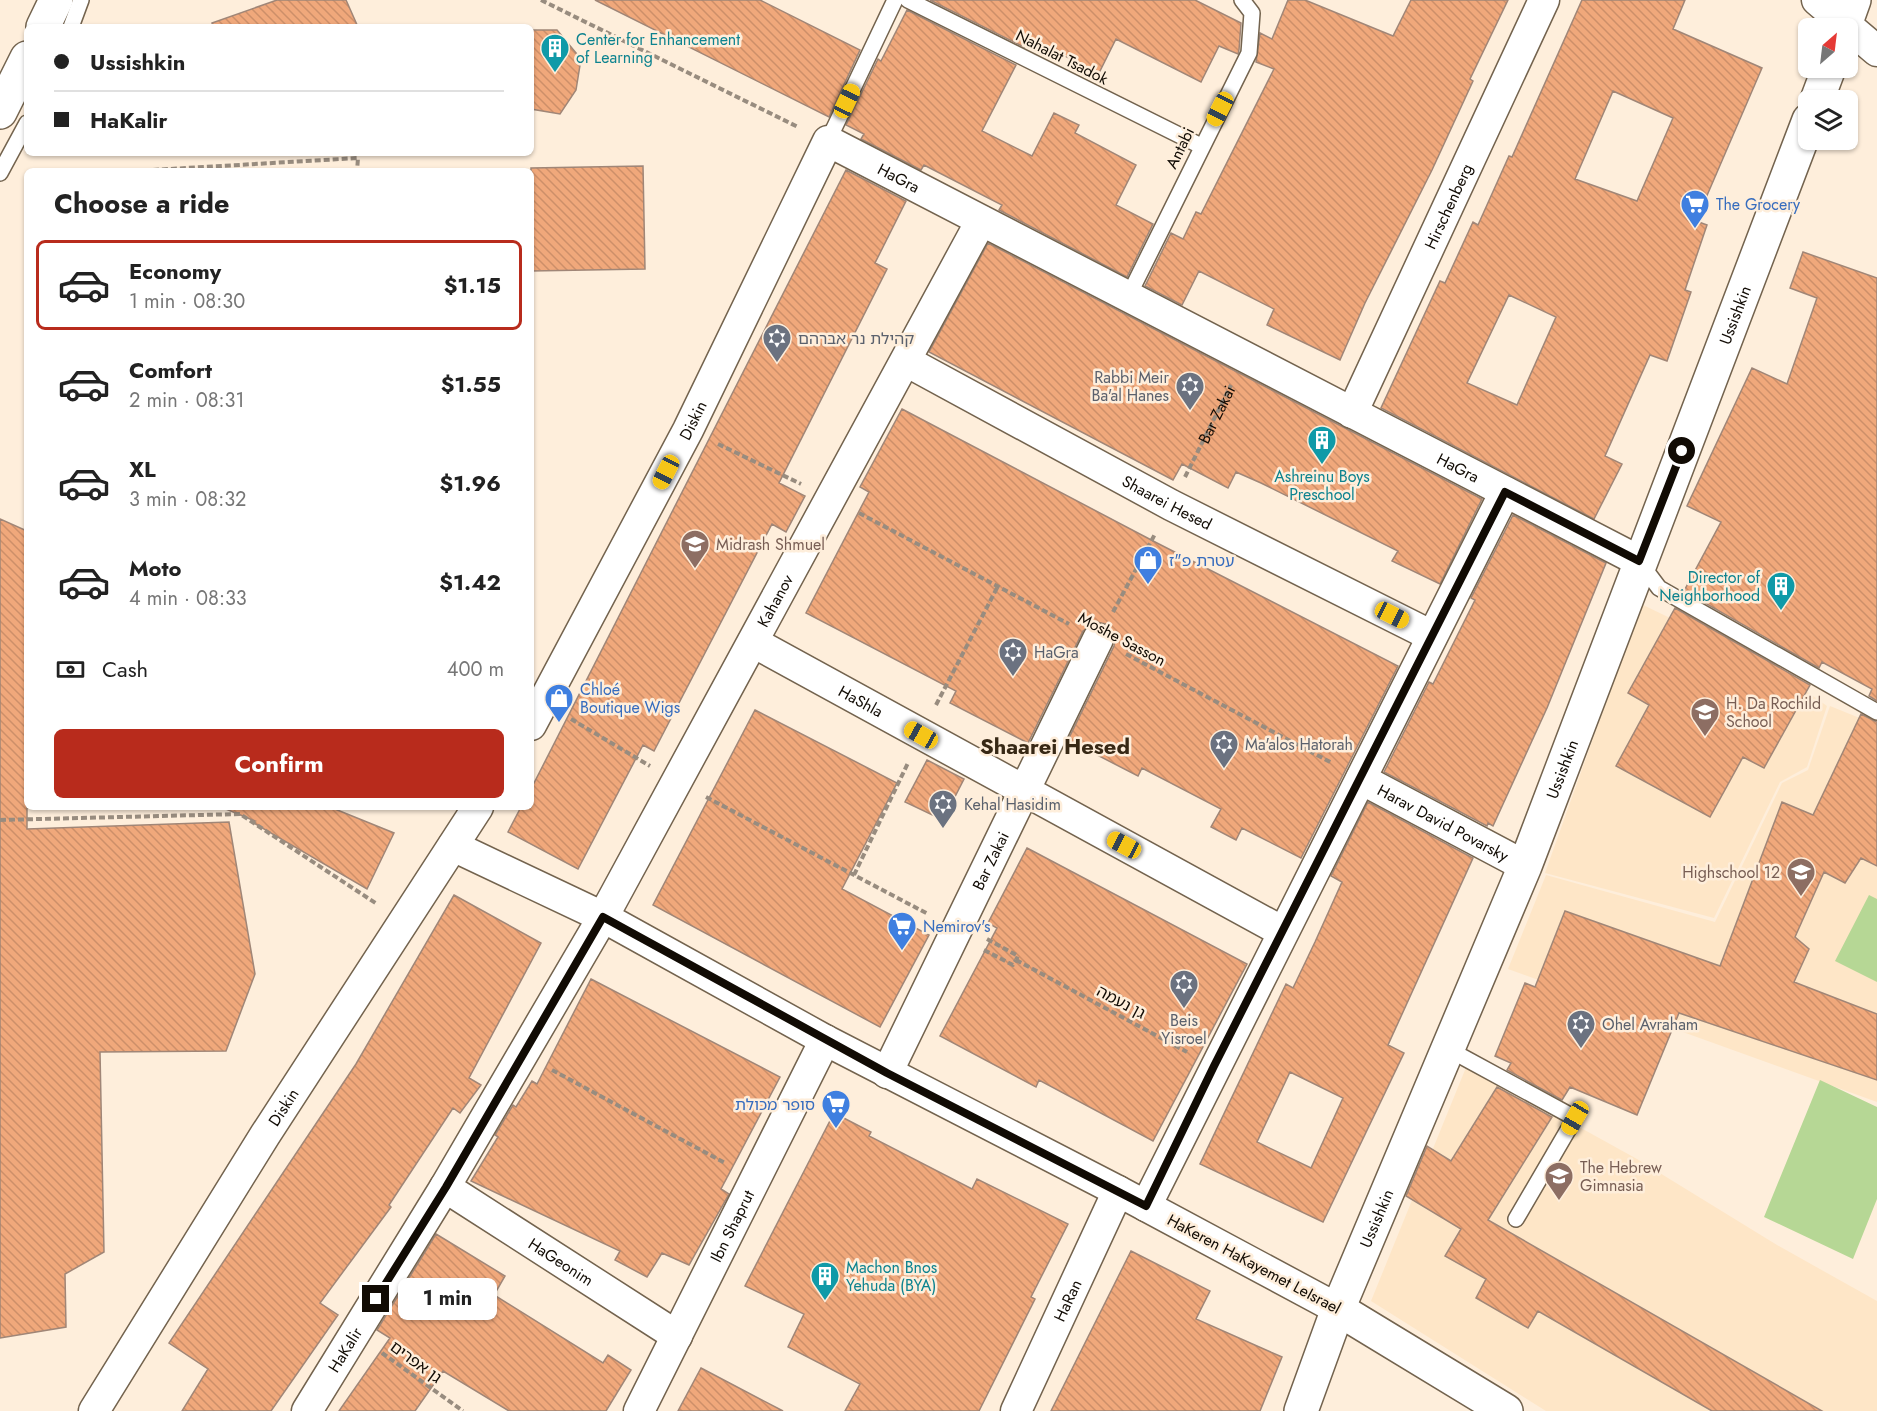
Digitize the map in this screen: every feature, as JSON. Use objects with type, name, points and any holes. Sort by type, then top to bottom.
[{"type":"street","points":[[44,24],[56,0]]},
{"type":"street","name":"Hirschenberg","points":[[1352,413],[1544,0]]},
{"type":"street","points":[[1817,0],[1848,17],[1877,51]]},
{"type":"street","points":[[0,112],[24,64]]},
{"type":"street","name":"HaGra","points":[[828,141],[1639,561]]},
{"type":"street","name":"Diskin","points":[[538,715],[688,430],[828,141]]},
{"type":"street","name":"Ussishkin","points":[[1301,1411],[1338,1309],[1525,866],[1639,561],[1798,149]]},
{"type":"street","name":"Kahanov","points":[[603,917],[981,221]]},
{"type":"street","name":"Shaarei Hesed","points":[[906,361],[1171,505],[1432,636]]},
{"type":"street","points":[[1146,1206],[1214,1066],[1505,492]]},
{"type":"street","name":"Bar Zakai","points":[[887,1073],[1098,639]]},
{"type":"street","name":"HaShla","points":[[753,642],[1283,932]]},
{"type":"street","name":"Harav David Povarsky","points":[[1361,779],[1525,866]]},
{"type":"street","name":"Diskin","points":[[94,1411],[266,1135],[476,810]]},
{"type":"street","name":"HaKeren HaKayemet LeIsrael","points":[[453,846],[603,917],[825,1040],[1118,1191],[1338,1309],[1506,1411]]},
{"type":"street","name":"HaKalir","points":[[307,1411],[446,1187],[603,917]]},
{"type":"street","name":"Ibn Shaprut","points":[[639,1411],[825,1040]]},
{"type":"street","name":"HaGeonim","points":[[446,1187],[676,1336]]},
{"type":"street","name":"HaRan","points":[[1016,1411],[1118,1191]]},
{"type":"lane","points":[[72,24],[81,0]]},
{"type":"lane","points":[[828,141],[895,0]]},
{"type":"lane","name":"Nahalat Tsadok","points":[[908,0],[1201,146]]},
{"type":"lane","name":"Antabi","points":[[1128,297],[1249,53],[1252,13],[1242,0]]},
{"type":"lane","points":[[0,173],[24,129]]},
{"type":"lane","points":[[1639,561],[1659,588],[1877,712]]},
{"type":"lane","points":[[1448,1049],[1575,1118],[1516,1220]]},
{"type":"path","points":[[541,0],[828,141]]},
{"type":"path","points":[[186,168],[358,158],[357,168]]},
{"type":"path","name":"Bar Zakai","points":[[1188,471],[1245,357]]},
{"type":"path","points":[[710,440],[807,486]]},
{"type":"path","points":[[1098,639],[1171,505]]},
{"type":"path","name":"Moshe Sasson","points":[[872,520],[1361,779]]},
{"type":"path","points":[[854,875],[921,735],[998,586]]},
{"type":"path","points":[[538,715],[677,781],[957,929]]},
{"type":"path","points":[[0,820],[240,814],[404,922]]},
{"type":"path","name":"גן נעמה","points":[[1016,960],[1214,1066]]},
{"type":"path","points":[[576,1083],[755,1179]]},
{"type":"path","name":"גן אפרים","points":[[355,1333],[463,1411]]},
{"type":"shaded area","name":"H. Da Rochild School","points":[[1641,604],[1774,668],[1827,706],[1807,767],[1780,782],[1714,918],[1545,873]]},
{"type":"shaded area","name":"Highschool 12","points":[[1830,706],[1877,725],[1877,1102],[1508,969],[1546,875],[1715,922],[1782,783],[1808,770]]},
{"type":"shaded area","name":"The Hebrew Gimnasia","points":[[1467,1065],[1637,1159],[1777,1245],[1877,1301],[1877,1411],[1546,1411],[1371,1301]]},
{"type":"green space","points":[[1869,895],[1877,899],[1877,982],[1835,961]]},
{"type":"green space","points":[[1820,1080],[1877,1107],[1877,1199],[1853,1259],[1764,1217]]},
{"type":"building","points":[[277,0],[346,0],[357,24],[212,24]]},
{"type":"building","points":[[595,0],[760,0],[860,50],[829,117]]},
{"type":"building","points":[[930,0],[1195,0],[1241,23],[1239,50],[1238,54],[1219,46],[1201,82],[1116,39],[1099,73],[1029,38],[1024,47]]},
{"type":"building","points":[[1288,0],[1305,0],[1393,36],[1411,0],[1508,0],[1470,79],[1473,81],[1432,170],[1365,303],[1340,360],[1267,325],[1274,309],[1199,271],[1182,305],[1145,286],[1171,233],[1183,239],[1196,212],[1201,214],[1274,69],[1256,62],[1260,33],[1272,39]]},
{"type":"building","points":[[1582,0],[1685,0],[1673,29],[1762,68],[1696,221],[1707,225],[1685,290],[1691,292],[1667,361],[1650,355],[1605,456],[1622,464],[1594,519],[1381,408],[1440,281],[1445,283],[1473,222],[1478,225],[1509,156],[1512,157]],"holes":[[[1613,91],[1673,118],[1637,201],[1575,179]],[[1509,295],[1556,317],[1517,405],[1467,383]]]},
{"type":"building","points":[[907,10],[1016,65],[982,131],[1032,156],[1054,113],[1079,125],[1075,133],[1136,165],[1116,205],[1153,224],[1127,277],[999,210],[1002,205],[924,165],[921,170],[861,139],[864,134],[846,125],[878,59],[881,61]]},
{"type":"building","name":"Center for Enhancement of Learning","points":[[534,30],[557,30],[581,59],[576,90],[560,114],[534,110]]},
{"type":"building","points":[[643,166],[645,269],[534,271],[534,168],[531,168]]},
{"type":"building","points":[[846,170],[906,201],[875,263],[887,269],[779,483],[805,496],[786,532],[772,524],[654,751],[643,745],[578,869],[508,832],[519,810],[534,810],[534,783]]},
{"type":"building","points":[[988,243],[1482,499],[1440,584],[1392,561],[1398,551],[1261,483],[1236,472],[1228,488],[1182,464],[1173,480],[929,352]]},
{"type":"building","points":[[1803,252],[1877,278],[1877,701],[1869,696],[1872,689],[1822,662],[1819,668],[1684,591],[1721,522],[1687,506],[1752,368],[1787,384],[1817,298],[1790,288]]},
{"type":"building","points":[[902,409],[1398,666],[1301,858],[1242,828],[1236,840],[1211,827],[1221,809],[1142,768],[1138,776],[1068,740],[1114,646],[1115,637],[1106,624],[1096,622],[1083,631],[1028,743],[950,703],[956,691],[806,613],[869,492],[860,487]]},
{"type":"building","points":[[1513,515],[1606,563],[1547,708],[1493,826],[1488,823],[1487,826],[1384,772],[1429,682],[1433,684],[1475,600],[1471,598]]},
{"type":"building","points":[[0,519],[24,530],[24,810],[27,810],[27,829],[229,822],[255,974],[226,1051],[100,1052],[104,1252],[65,1274],[66,1327],[0,1338]]},
{"type":"building","points":[[1675,608],[1810,685],[1764,768],[1743,757],[1710,817],[1616,766],[1649,705],[1628,693]]},
{"type":"building","points":[[755,710],[897,783],[842,889],[929,935],[880,1027],[653,905]]},
{"type":"building","points":[[1861,714],[1877,722],[1877,866],[1861,858],[1845,883],[1824,872],[1795,937],[1809,949],[1794,982],[1877,1014],[1877,1080],[1679,1013],[1637,1115],[1570,1087],[1562,1100],[1507,1070],[1511,1063],[1495,1056],[1525,983],[1535,987],[1565,911],[1720,966],[1782,802],[1813,815]]},
{"type":"building","points":[[927,760],[964,779],[943,820],[905,802]]},
{"type":"building","points":[[1368,802],[1473,858],[1388,1045],[1404,1053],[1323,1222],[1200,1164],[1286,984],[1293,988],[1315,942],[1342,882],[1331,876]],"holes":[[[1290,1072],[1343,1098],[1311,1168],[1257,1142]]]},
{"type":"building","points":[[228,810],[337,810],[394,833],[367,889],[252,822],[255,821]]},
{"type":"building","points":[[1027,848],[1247,964],[1153,1141],[1039,1080],[1036,1087],[940,1036],[997,928],[988,923]]},
{"type":"building","points":[[454,895],[541,943],[469,1078],[481,1085],[460,1113],[453,1108],[389,1205],[391,1207],[320,1303],[338,1315],[271,1411],[182,1411],[208,1369],[169,1343],[356,1064]]},
{"type":"building","points":[[591,979],[780,1077],[721,1189],[729,1194],[689,1265],[662,1253],[647,1277],[615,1260],[620,1251],[471,1181],[498,1137],[495,1135],[513,1105],[516,1107],[532,1081],[537,1084]]},
{"type":"building","points":[[1497,1087],[1552,1117],[1488,1220],[1822,1411],[1712,1411],[1538,1311],[1528,1328],[1476,1298],[1486,1279],[1445,1256],[1461,1229],[1406,1196],[1427,1146],[1451,1161]]},
{"type":"building","points":[[834,1113],[871,1132],[869,1136],[972,1189],[977,1179],[1068,1224],[1031,1297],[1035,1299],[979,1411],[845,1411],[860,1384],[788,1347],[804,1314],[745,1286]]},
{"type":"building","points":[[436,1234],[505,1276],[494,1295],[603,1363],[608,1355],[631,1370],[606,1411],[509,1411],[443,1371],[415,1411],[339,1411],[390,1338],[377,1330]]},
{"type":"building","points":[[1131,1251],[1210,1291],[1196,1319],[1282,1357],[1260,1411],[1051,1411]]},
{"type":"building","points":[[701,1368],[783,1411],[678,1411]]},
{"type":"place","name":"Center for Enhancement of Learning","points":[[555,74]]},
{"type":"place","name":"The Grocery","points":[[1695,230]]},
{"type":"place","name":"קהילת נר אברהם","points":[[777,364]]},
{"type":"place","name":"Rabbi Meir Ba'al Hanes","points":[[1190,412]]},
{"type":"place","name":"Ashreinu Boys Preschool","points":[[1322,466]]},
{"type":"place","name":"Midrash Shmuel","points":[[695,570]]},
{"type":"place","name":"עטרת פ\"ז","points":[[1148,586]]},
{"type":"place","name":"Director of Neighborhood","points":[[1781,612]]},
{"type":"place","name":"HaGra","points":[[1013,678]]},
{"type":"place","name":"Chloé Boutique Wigs","points":[[559,724]]},
{"type":"place","name":"H. Da Rochild School","points":[[1705,738]]},
{"type":"place","name":"Ma'alos Hatorah","points":[[1224,770]]},
{"type":"place","name":"Kehal Hasidim","points":[[943,830]]},
{"type":"place","name":"Highschool 12","points":[[1801,898]]},
{"type":"place","name":"Nemirov's","points":[[902,952]]},
{"type":"place","name":"Beis Yisroel","points":[[1184,1010]]},
{"type":"place","name":"Ohel Avraham","points":[[1581,1050]]},
{"type":"place","name":"סופר מכולת","points":[[836,1130]]},
{"type":"place","name":"The Hebrew Gimnasia","points":[[1559,1202]]},
{"type":"place","name":"Machon Bnos Yehuda (BYA)","points":[[825,1302]]},
{"type":"district","name":"Shaarei Hesed","points":[[1055,746]]},
{"type":"route","points":[[376,1299],[446,1187],[603,917],[887,1073],[1146,1206],[1214,1066],[1505,492],[1639,561],[1682,451]]}]
